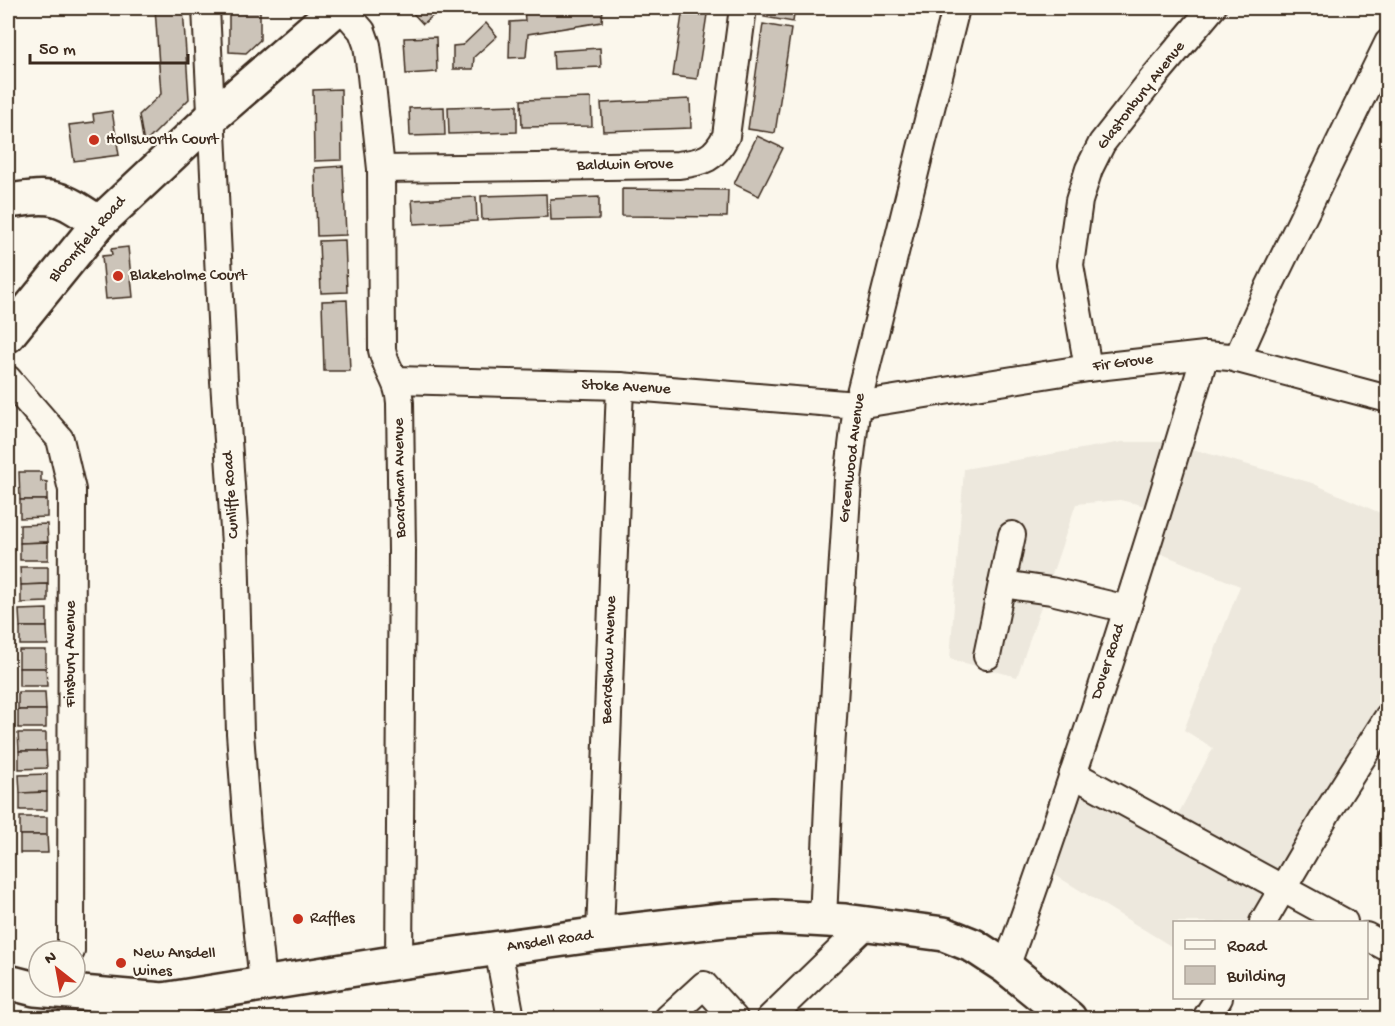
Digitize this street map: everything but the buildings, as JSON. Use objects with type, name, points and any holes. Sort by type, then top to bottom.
[{"type":"main road","name":"Bloomfield Road","points":[[8,335],[99,223],[212,117],[337,8]]},
{"type":"main road","points":[[8,201],[42,196],[56,197],[99,223]]},
{"type":"main road","name":"Ansdell Road","points":[[87,993],[164,1009],[263,983],[399,962],[600,934],[724,920],[774,918],[867,924],[944,934],[974,946],[1006,967],[1066,1018]]},
{"type":"main road","name":"Ansdell Road","points":[[8,982],[27,987]]},
{"type":"street","name":"Cunliffe Road","points":[[206,8],[224,381],[235,544],[240,733],[263,983]]},
{"type":"street","name":"Boardman Avenue","points":[[342,8],[362,31],[367,45],[381,169],[382,350],[384,359],[400,390],[402,551],[398,822],[399,962]]},
{"type":"street","name":"Baldwin Grove","points":[[381,169],[678,165],[695,163],[711,157],[726,136],[742,8]]},
{"type":"street","name":"Greenwood Avenue","points":[[823,920],[829,782],[848,479],[856,405],[956,8]]},
{"type":"street","name":"Glastonbury Avenue","points":[[1088,368],[1070,265],[1079,201],[1089,169],[1102,143],[1212,8]]},
{"type":"street","points":[[1237,359],[1269,286],[1388,43]]},
{"type":"street","name":"Fir Grove","points":[[856,405],[1088,368],[1205,355],[1237,359],[1384,392]]},
{"type":"street","name":"Dover Road","points":[[1006,967],[1042,867],[1127,609],[1205,355]]},
{"type":"street","name":"Finsbury Avenue","points":[[8,379],[60,439],[72,490],[71,939]]},
{"type":"street","name":"Stoke Avenue","points":[[396,380],[620,386],[856,405]]},
{"type":"street","name":"Beardshaw Avenue","points":[[600,934],[620,386]]},
{"type":"street","points":[[987,656],[1012,535]]},
{"type":"street","points":[[1002,584],[1051,591],[1127,609]]},
{"type":"street","points":[[1264,921],[1328,811],[1388,717]]},
{"type":"street","points":[[1073,774],[1342,921]]},
{"type":"street","points":[[770,1018],[867,924]]},
{"type":"street","points":[[1368,937],[1388,948]]},
{"type":"street","points":[[498,949],[511,1018]]},
{"type":"street","points":[[668,1018],[704,985],[734,1018]]},
{"type":"street","points":[[1206,1018],[1218,999]]},
{"type":"shaded area","points":[[1122,442],[1168,442],[1312,483],[1387,516],[1387,717],[1264,921],[1173,921],[1173,947],[1042,867],[1073,774],[1171,828],[1213,748],[1184,730],[1240,586],[1145,547],[1159,509],[1120,500],[1076,504],[1017,677],[950,659],[964,469]]},
{"type":"place","name":"Hollsworth Court","points":[[94,140]]},
{"type":"place","name":"Blakeholme Court","points":[[118,276]]},
{"type":"place","name":"Raffles","points":[[298,919]]},
{"type":"place","name":"New Ansdell Wines","points":[[121,963]]}]
